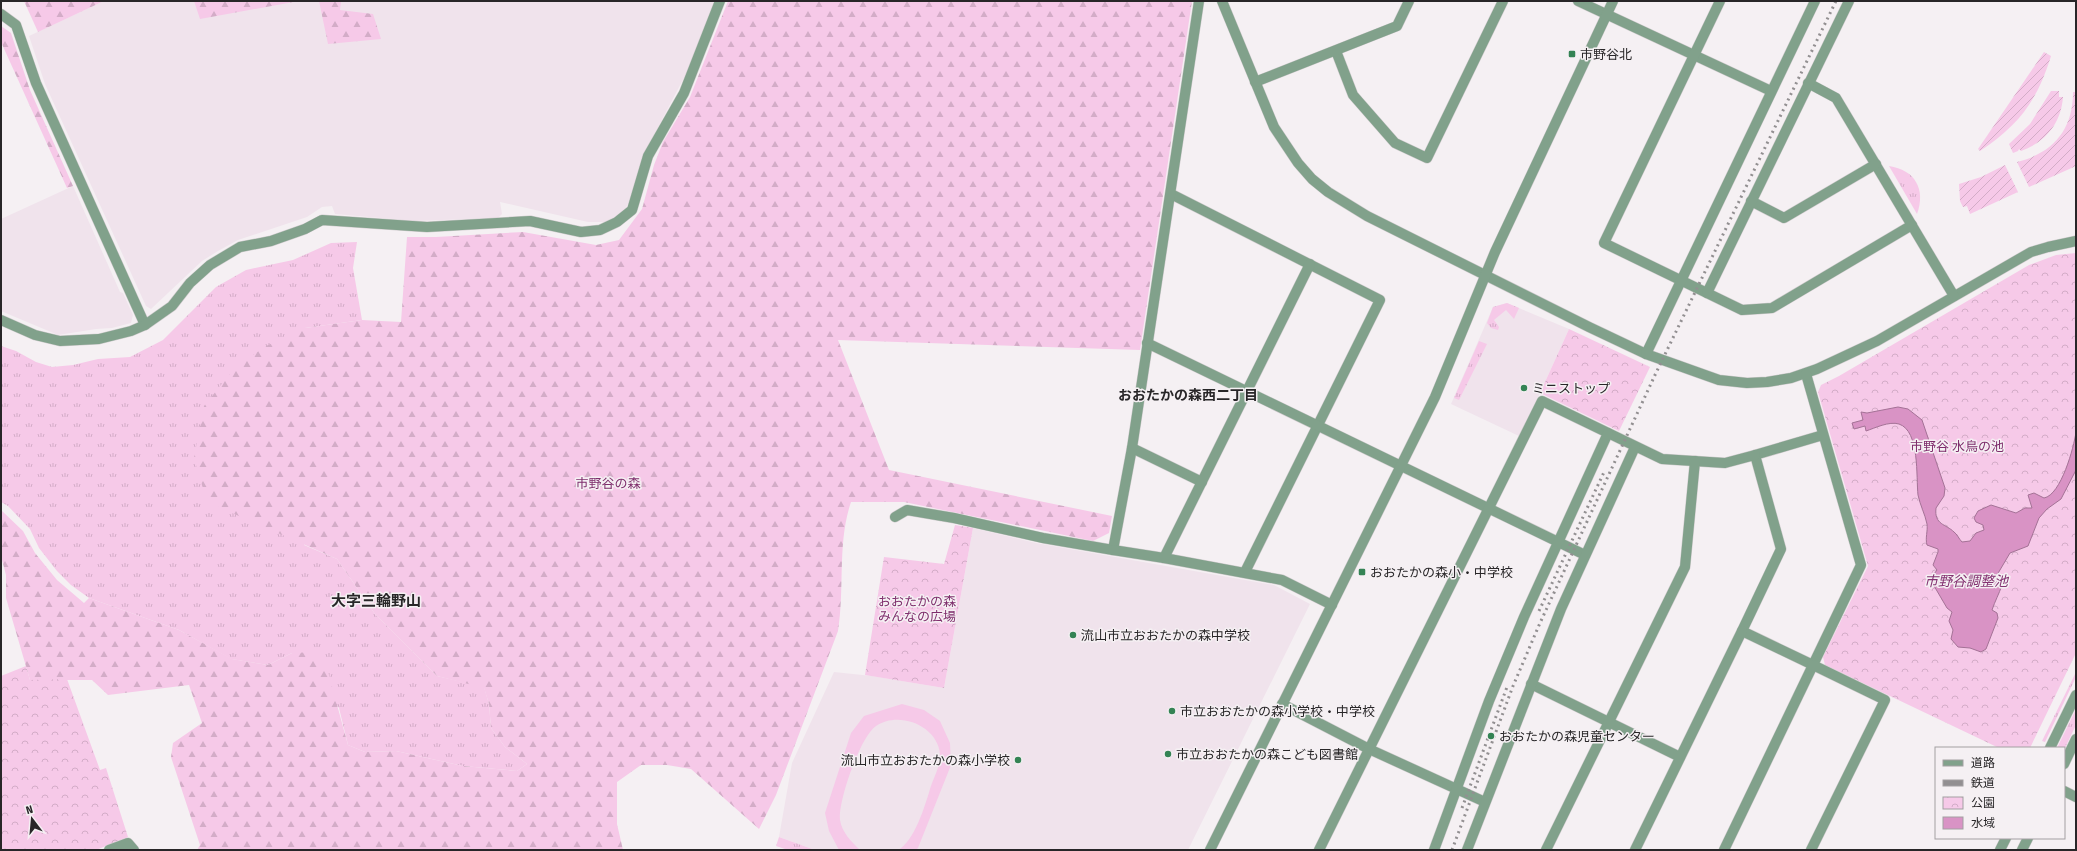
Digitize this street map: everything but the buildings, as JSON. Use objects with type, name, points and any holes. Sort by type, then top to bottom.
[{"type":"street","points":[[1,320],[34,335],[60,341],[99,339],[131,331],[145,325],[172,306],[190,283],[210,265],[240,247],[271,241],[305,229],[322,220],[427,227],[530,221],[581,232],[600,230],[617,222],[632,210],[648,156],[684,93],[720,1]]},
{"type":"street","points":[[1113,550],[1132,448],[1171,194],[1198,1]]},
{"type":"street","points":[[1222,1],[1274,127],[1298,163],[1312,179],[1350,207],[1486,276],[1646,354],[1719,380],[1734,382],[1767,382],[1806,374],[1877,341],[2032,252],[2076,241]]},
{"type":"street","points":[[1255,82],[1397,26],[1409,1]]},
{"type":"street","points":[[1336,51],[1353,95],[1395,143],[1428,158],[1503,1]]},
{"type":"street","points":[[1578,1],[1771,92]]},
{"type":"street","points":[[1210,850],[1435,397],[1486,276],[1541,152],[1613,1]]},
{"type":"street","points":[[1720,1],[1604,243],[1742,310],[1772,308],[1912,225]]},
{"type":"street","points":[[1646,354],[1680,280],[1815,1]]},
{"type":"street","points":[[1708,293],[1751,201],[1849,1]]},
{"type":"street","points":[[1,14],[16,26],[36,83],[145,325]]},
{"type":"street","points":[[1808,84],[1836,98],[1954,296]]},
{"type":"street","points":[[1751,201],[1784,218],[1876,164]]},
{"type":"street","points":[[1171,194],[1380,300],[1245,572]]},
{"type":"street","points":[[1164,558],[1310,264]]},
{"type":"street","points":[[1147,343],[1247,390],[1585,555]]},
{"type":"street","points":[[1724,850],[1861,565],[1806,374]]},
{"type":"street","points":[[1319,850],[1542,401],[1662,459],[1725,463],[1823,435]]},
{"type":"street","points":[[1434,850],[1490,701],[1558,541],[1608,433]]},
{"type":"street","points":[[1467,850],[1531,684],[1585,555],[1635,447]]},
{"type":"street","points":[[1132,448],[1202,482]]},
{"type":"street","points":[[1635,850],[1781,549],[1755,455]]},
{"type":"street","points":[[1546,850],[1685,567],[1695,461]]},
{"type":"street","points":[[895,517],[907,510],[954,518],[1043,538],[1245,572],[1282,580],[1332,605]]},
{"type":"street","points":[[1742,630],[1885,700],[1811,850]]},
{"type":"street","points":[[1531,684],[1680,757]]},
{"type":"street","points":[[2050,747],[2076,695]]},
{"type":"street","points":[[1282,704],[1369,749],[1485,802]]},
{"type":"street","points":[[2065,762],[2076,739]]},
{"type":"street","points":[[2065,792],[2076,797]]},
{"type":"street","points":[[2000,850],[2006,839]]},
{"type":"street","points":[[2022,850],[2028,839]]},
{"type":"street","points":[[109,850],[128,843],[134,850]]},
{"type":"shaded area","points":[[104,1],[714,1],[688,70],[644,154],[633,193],[625,210],[618,215],[605,222],[588,222],[500,202],[502,214],[498,218],[414,221],[335,214],[332,206],[322,207],[307,217],[238,240],[218,251],[202,261],[151,309],[146,306],[45,84],[29,36]]},
{"type":"shaded area","points":[[73,186],[120,292],[123,293],[133,315],[131,323],[112,328],[58,335],[1,311],[1,219]]},
{"type":"shaded area","points":[[1507,303],[1569,329],[1519,436],[1451,404],[1493,307]]},
{"type":"shaded area","points":[[973,528],[1036,543],[1274,585],[1310,604],[1188,850],[815,850],[779,837],[792,763],[834,672],[872,676],[944,688]]},
{"type":"green space","points":[[24,1],[104,1],[38,32]]},
{"type":"green space","points":[[194,1],[299,1],[200,19]]},
{"type":"green space","points":[[319,1],[341,1],[340,10],[373,14],[381,39],[328,44]]},
{"type":"green space","name":"市野谷の森","points":[[728,1],[1192,1],[1140,350],[838,340],[889,470],[1112,516],[1109,533],[1093,541],[904,502],[851,502],[844,533],[838,631],[776,795],[759,829],[691,769],[667,765],[641,765],[617,782],[617,824],[623,850],[197,850],[200,845],[171,757],[173,743],[202,723],[189,685],[108,695],[92,680],[30,680],[6,598],[6,575],[1,556],[1,510],[23,531],[35,553],[57,580],[84,603],[89,598],[179,630],[232,659],[268,665],[292,653],[314,652],[327,668],[348,745],[365,752],[396,751],[463,766],[517,771],[527,764],[505,747],[491,728],[489,704],[484,688],[437,676],[375,614],[337,559],[207,502],[194,458],[204,406],[234,369],[264,347],[305,328],[362,320],[401,322],[407,237],[436,237],[523,232],[596,245],[619,240],[642,209],[654,165],[663,142],[690,97]]},
{"type":"green space","points":[[1,26],[11,33],[30,90],[73,186],[67,188],[1,42]]},
{"type":"green space","points":[[2044,52],[2051,56],[2046,72],[2033,99],[2025,111],[2006,132],[1980,151],[1978,149]]},
{"type":"green space","points":[[2051,91],[2059,91],[2059,97],[2063,97],[2059,115],[2051,130],[2045,137],[2030,147],[2021,151],[2019,149],[2013,153],[2009,144],[2030,124]]},
{"type":"green space","points":[[2073,92],[2076,92],[2076,166],[2029,187],[2017,162],[2041,153],[2051,146],[2058,138],[2065,128],[2069,118]]},
{"type":"green space","points":[[2005,165],[2018,192],[1970,214],[1967,206],[1963,207],[1960,201],[1959,184],[1981,177]]},
{"type":"green space","points":[[1889,166],[1906,172],[1912,176],[1916,182],[1920,197],[1917,214]]},
{"type":"green space","points":[[357,242],[353,268],[362,320],[305,328],[304,545],[337,559],[375,614],[437,676],[484,687],[489,704],[491,728],[505,747],[527,764],[517,771],[463,766],[396,751],[365,752],[348,745],[339,708],[292,653],[268,665],[231,659],[179,630],[89,598],[71,585],[57,571],[39,548],[30,529],[8,506],[1,502],[1,346],[16,351],[36,362],[52,367],[73,365],[98,359],[130,357],[163,340],[216,287],[246,270],[293,260],[331,243]]},
{"type":"green space","name":"市野谷 水鳥の池","points":[[2076,253],[2076,653],[2030,747],[1997,747],[1825,665],[1823,657],[1868,566],[1818,392],[1821,385],[2029,265],[2056,255]]},
{"type":"green space","points":[[1507,303],[1519,308],[1514,319],[1506,310],[1494,320],[1499,327],[1498,330],[1491,328],[1487,323],[1493,307]]},
{"type":"green space","points":[[1569,329],[1650,367],[1619,431],[1540,393]]},
{"type":"green space","points":[[1479,341],[1487,344],[1459,400],[1454,398]]},
{"type":"green space","name":"おおたかの森 みんなの広場","points":[[955,525],[973,528],[944,688],[865,675],[884,557],[944,564]]},
{"type":"green space","points":[[26,666],[30,680],[67,679],[100,770],[106,768],[128,837],[96,850],[1,850],[1,676]]},
{"type":"green space","points":[[2076,672],[2076,677],[2045,742],[2042,741]]},
{"type":"green space","points":[[902,704],[924,710],[940,721],[950,743],[951,765],[918,848],[916,850],[898,850],[904,846],[914,832],[922,814],[938,767],[940,754],[938,744],[925,729],[906,720],[895,720],[885,721],[876,726],[863,743],[857,756],[846,785],[840,811],[840,820],[845,833],[860,850],[839,850],[829,831],[825,813],[851,733],[864,716]]},
{"type":"green space","points":[[2076,709],[2076,725],[2065,748],[2057,747]]},
{"type":"green space","points":[[779,837],[815,850],[788,850],[776,846]]},
{"type":"water","name":"市野谷調整池","points":[[1898,407],[1908,409],[1922,420],[1945,488],[1944,496],[1936,508],[1937,518],[1941,523],[1951,529],[1962,542],[1970,541],[1976,533],[1984,530],[1983,525],[1976,522],[1974,518],[1978,511],[1991,505],[2016,513],[2025,508],[2032,508],[2028,495],[2034,493],[2044,498],[2050,495],[2056,489],[2066,470],[2076,432],[2076,470],[2061,499],[2047,509],[2039,518],[2028,546],[2010,553],[1997,575],[2002,585],[1992,610],[1997,613],[1998,618],[1986,649],[1981,652],[1970,648],[1958,647],[1951,639],[1953,630],[1949,621],[1952,612],[1947,608],[1930,579],[1937,570],[1933,565],[1938,549],[1927,545],[1927,524],[1918,495],[1916,455],[1911,436],[1906,428],[1895,423],[1882,425],[1866,431],[1865,426],[1854,429],[1852,423],[1863,420],[1861,412],[1867,413]]},
{"type":"railway","points":[[1452,850],[1513,686],[1540,623],[1655,375],[1836,1]]},
{"type":"railway","points":[[1539,611],[1605,470]]},
{"type":"railway","points":[[1462,808],[1507,687]]},
{"type":"place","name":"市野谷北","points":[[1572,54]]},
{"type":"place","name":"ミニストップ","points":[[1524,388]]},
{"type":"place","name":"おおたかの森小・中学校","points":[[1362,572]]},
{"type":"place","name":"流山市立おおたかの森中学校","points":[[1073,635]]},
{"type":"place","name":"市立おおたかの森小学校・中学校","points":[[1172,711]]},
{"type":"place","name":"おおたかの森児童センター","points":[[1491,736]]},
{"type":"place","name":"市立おおたかの森こども図書館","points":[[1168,754]]},
{"type":"place","name":"流山市立おおたかの森小学校","points":[[1018,760]]},
{"type":"district","name":"おおたかの森西二丁目","points":[[1188,395]]},
{"type":"district","name":"大字三輪野山","points":[[376,601]]}]
